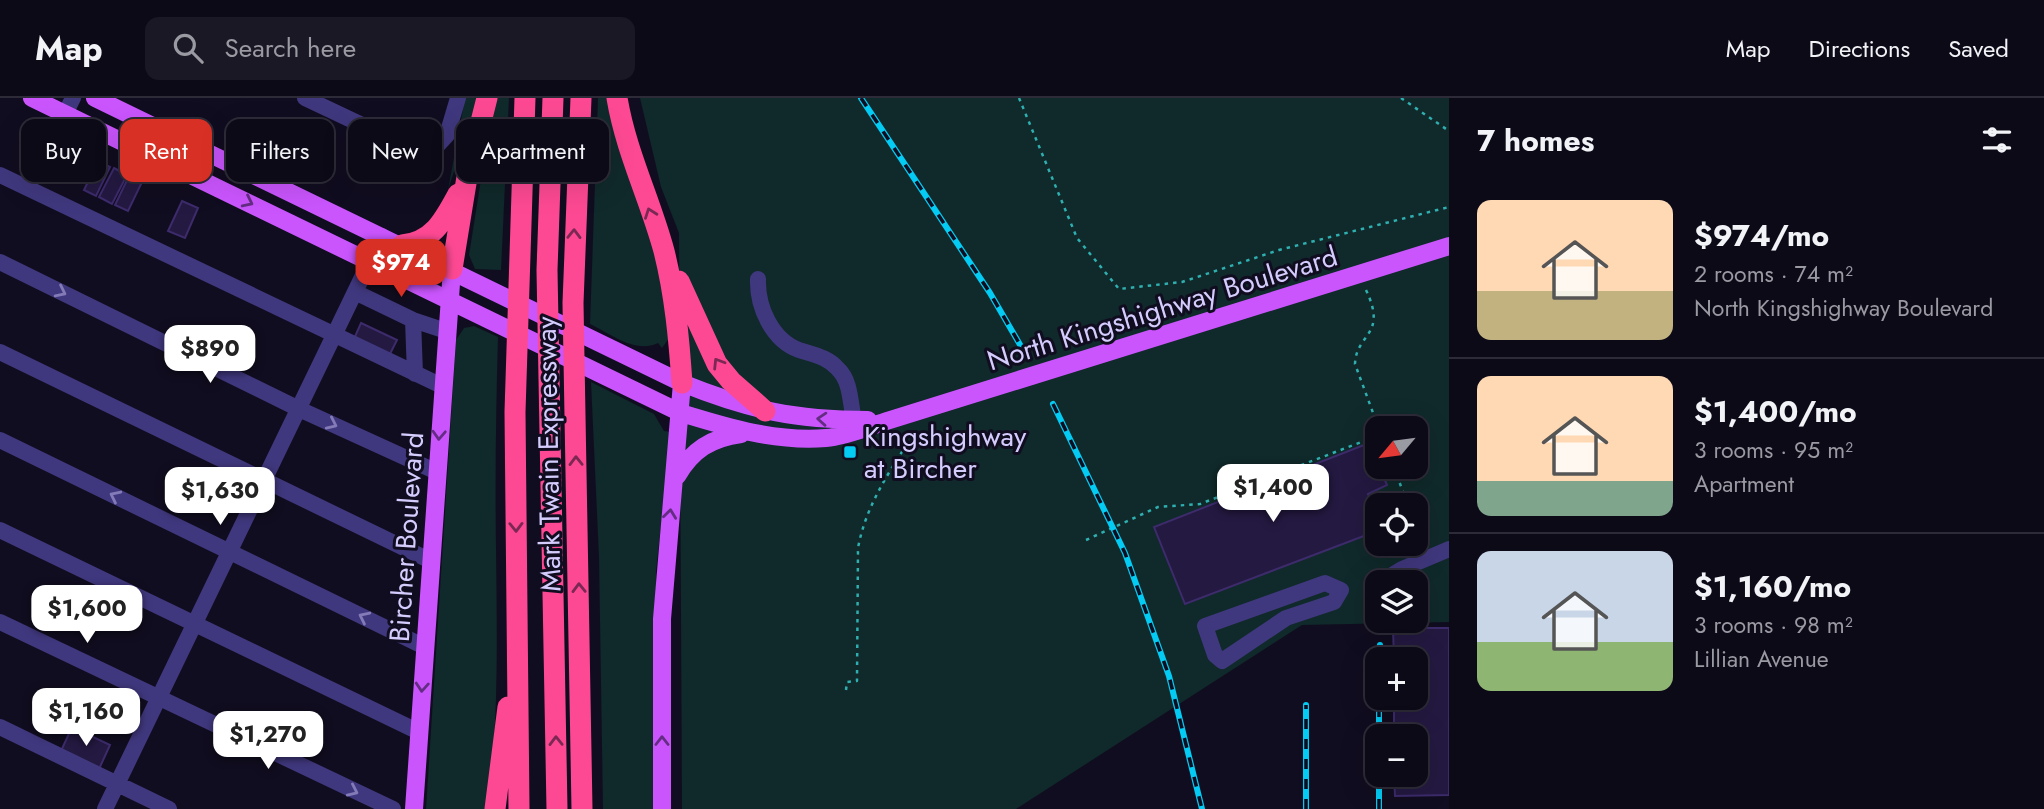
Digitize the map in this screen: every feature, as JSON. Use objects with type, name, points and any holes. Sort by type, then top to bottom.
[{"type":"highway","points":[[482,119],[487,98]]},
{"type":"highway","name":"Mark Twain Expressway","points":[[519,809],[516,387],[525,98]]},
{"type":"highway","points":[[553,98],[547,202],[548,412],[557,809]]},
{"type":"highway","name":"Mark Twain Expressway","points":[[581,98],[573,303],[582,809]]},
{"type":"highway","points":[[617,98],[628,146],[663,248],[717,364],[731,381],[765,411]]},
{"type":"highway","points":[[392,241],[419,242],[435,231],[464,182]]},
{"type":"highway","points":[[452,270],[466,182]]},
{"type":"highway","points":[[663,248],[676,309],[682,383]]},
{"type":"highway","points":[[495,809],[517,653]]},
{"type":"main road","name":"North Kingshighway Boulevard","points":[[32,98],[69,106],[449,302],[681,413],[746,434],[828,438],[1449,246]]},
{"type":"main road","name":"North Kingshighway Boulevard","points":[[95,98],[682,383],[737,405],[785,416],[890,420]]},
{"type":"main road","name":"Bircher Boulevard","points":[[414,809],[452,270]]},
{"type":"main road","points":[[662,809],[662,619],[682,383]]},
{"type":"main road","points":[[673,482],[686,461],[704,446],[721,437],[746,434]]},
{"type":"street","points":[[305,98],[416,151],[435,148],[447,135],[458,98]]},
{"type":"street","points":[[0,175],[442,386]]},
{"type":"street","points":[[106,809],[370,262],[392,241]]},
{"type":"street","points":[[0,262],[299,409],[437,472]]},
{"type":"street","points":[[758,279],[762,309],[769,325],[796,349],[828,360],[840,370],[848,384],[853,420]]},
{"type":"street","points":[[355,292],[412,320],[446,331]]},
{"type":"street","points":[[412,320],[415,374]]},
{"type":"street","points":[[0,352],[431,561]]},
{"type":"street","points":[[0,440],[425,647]]},
{"type":"street","points":[[0,530],[419,732]]},
{"type":"street","points":[[1400,570],[1449,550]]},
{"type":"street","points":[[1325,583],[1341,590],[1334,602],[1286,618],[1222,661],[1215,655],[1205,626],[1325,583]]},
{"type":"street","points":[[0,622],[158,700],[393,809]]},
{"type":"street","points":[[0,727],[169,809]]},
{"type":"path","points":[[1019,98],[1077,238],[1119,289],[1182,282],[1279,250],[1449,207]]},
{"type":"path","points":[[1401,98],[1449,131]]},
{"type":"path","points":[[1366,290],[1375,316],[1373,328],[1355,356],[1355,364],[1375,416]]},
{"type":"path","points":[[1086,540],[1158,507],[1200,504],[1365,441]]},
{"type":"path","points":[[846,690],[847,682],[857,681],[858,548],[862,529],[884,477],[905,447]]},
{"type":"path","points":[[1399,480],[1403,493]]},
{"type":"green space","points":[[465,98],[478,98],[471,119],[461,119]]},
{"type":"green space","points":[[494,98],[509,98],[508,119],[491,119]]},
{"type":"green space","points":[[598,98],[611,98],[656,251],[670,337],[662,348],[658,343],[649,346],[632,344],[590,324],[595,182],[609,182],[609,119],[597,119]]},
{"type":"green space","points":[[640,98],[1449,98],[1449,622],[1428,622],[1428,570],[1365,570],[1365,624],[1302,625],[1016,809],[682,809],[679,233],[661,187]]},
{"type":"green space","points":[[456,147],[456,165],[448,190]]},
{"type":"green space","points":[[481,182],[505,182],[501,270],[475,269],[469,255]]},
{"type":"green space","points":[[474,326],[498,337],[496,678],[492,776],[488,809],[426,809],[456,340],[464,328]]},
{"type":"green space","points":[[591,382],[654,414],[664,431],[671,432],[656,571],[655,809],[603,809],[599,557]]},
{"type":"building","points":[[114,168],[120,171],[120,182],[123,182],[112,204],[99,197]]},
{"type":"building","points":[[88,182],[103,182],[96,196],[84,190]]},
{"type":"building","points":[[126,182],[142,182],[128,211],[115,205]]},
{"type":"building","points":[[182,201],[198,208],[185,238],[168,231]]},
{"type":"building","points":[[361,323],[397,340],[388,358],[353,341]]},
{"type":"building","points":[[1365,445],[1365,480],[1385,480],[1387,485],[1365,493],[1365,536],[1185,604],[1154,527]]},
{"type":"building","points":[[1428,628],[1449,628],[1449,795],[1395,796],[1395,787],[1428,787],[1428,724],[1394,724],[1394,710],[1428,710],[1428,647],[1394,647],[1393,633],[1428,633]]},
{"type":"building","points":[[72,727],[110,745],[99,769],[61,751]]},
{"type":"railway","points":[[861,98],[990,293],[1026,355]]},
{"type":"railway","points":[[1053,404],[1125,553],[1169,676],[1202,809]]},
{"type":"railway","points":[[1306,705],[1306,809]]},
{"type":"railway","points":[[1379,710],[1379,724]]},
{"type":"railway","points":[[1379,787],[1379,809]]},
{"type":"place","name":"Kingshighway at Bircher","points":[[850,452]]}]
